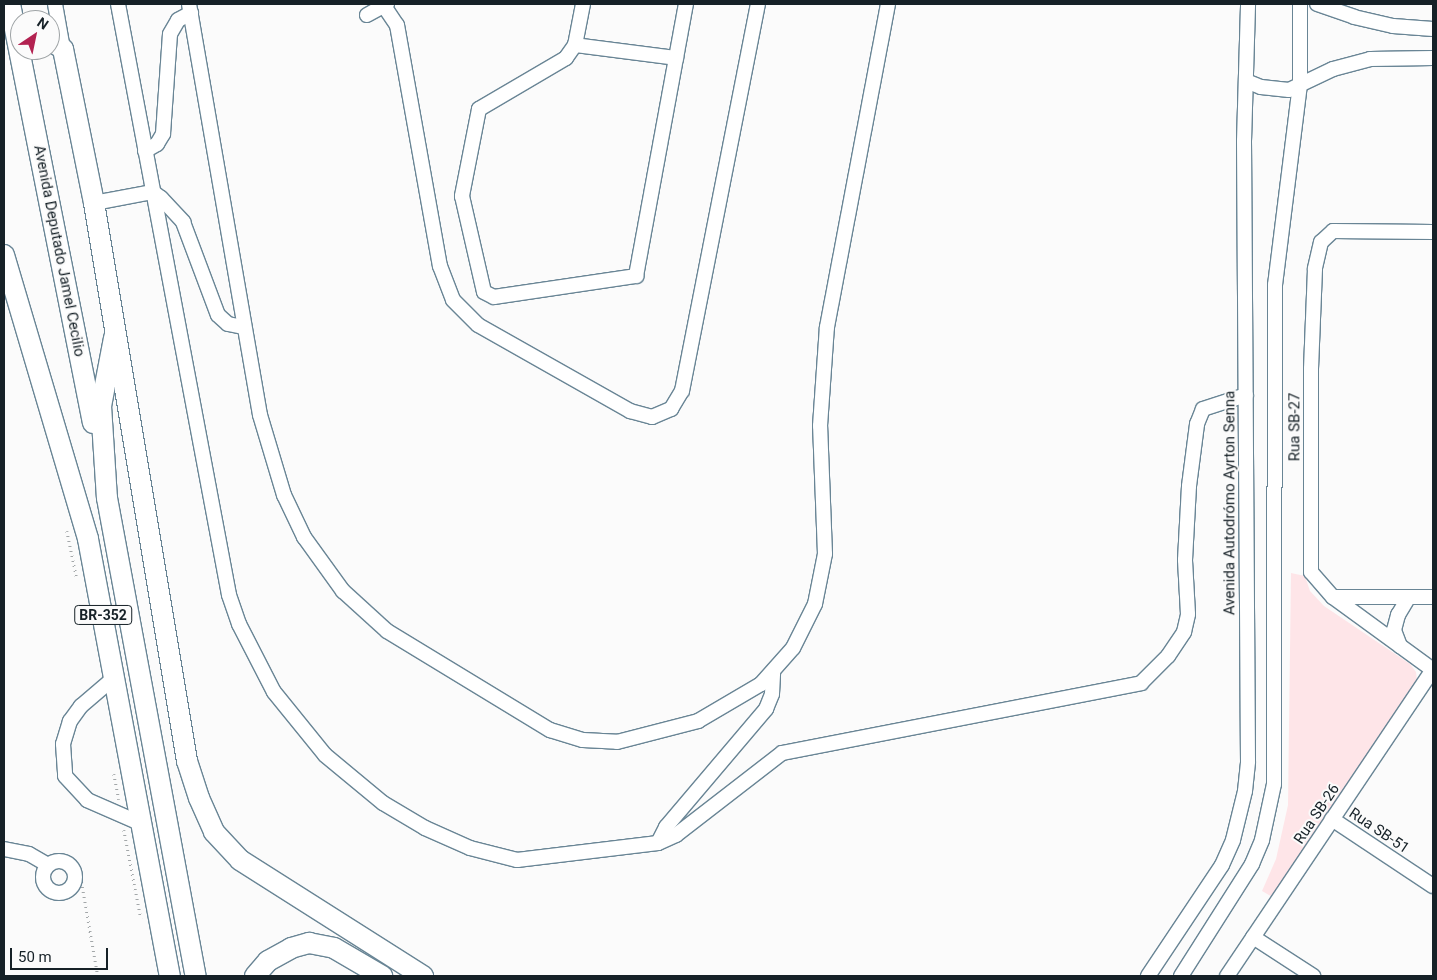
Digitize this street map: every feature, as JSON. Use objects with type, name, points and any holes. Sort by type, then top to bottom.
[{"type":"highway","name":"Avenida Deputado Jamel Cecilio","points":[[23,60],[107,498]]},
{"type":"highway","points":[[60,60],[94,203],[187,761],[199,798],[214,832],[240,860],[423,976]]},
{"type":"highway","name":"BR-352","points":[[4,255],[88,539],[170,976]]},
{"type":"highway","points":[[107,498],[101,406],[104,381],[116,329]]},
{"type":"highway","name":"BR-352","points":[[107,498],[196,976]]},
{"type":"highway","points":[[255,976],[268,961],[291,948],[309,944],[341,951],[382,976]]},
{"type":"street","points":[[118,4],[229,595],[260,669],[290,714],[325,755],[363,789],[425,828],[470,848],[518,860],[658,843],[676,835],[782,753],[1141,683],[1168,656],[1184,632],[1188,614],[1185,560],[1189,486],[1197,424],[1203,409],[1246,395]]},
{"type":"street","points":[[584,4],[576,45],[566,58],[479,109],[462,196],[484,292],[494,297],[636,276],[686,4]]},
{"type":"street","points":[[367,15],[385,5],[397,25],[440,266],[453,300],[478,325],[630,411],[652,417],[672,409],[682,391],[758,4]]},
{"type":"street","points":[[190,8],[243,328],[260,415],[293,516],[330,576],[357,605],[387,631],[535,722],[566,736],[600,742],[634,741],[698,721],[761,684],[773,673],[793,648],[809,620],[824,571],[820,426],[827,327],[888,4]]},
{"type":"street","name":"Avenida Autodrómo Ayrton Senna","points":[[1148,976],[1222,865],[1245,791],[1248,762],[1246,81],[1248,4]]},
{"type":"street","points":[[1181,976],[1252,864],[1262,840],[1274,784],[1275,285],[1300,85],[1300,4]]},
{"type":"street","points":[[1318,4],[1354,18],[1393,26],[1433,29]]},
{"type":"street","points":[[145,151],[157,144],[162,134],[170,34],[178,20],[190,8]]},
{"type":"street","points":[[576,45],[676,58]]},
{"type":"street","points":[[1246,81],[1275,90],[1300,85],[1333,69],[1370,59],[1433,58]]},
{"type":"street","points":[[153,192],[183,222],[218,315],[228,324],[243,328]]},
{"type":"street","points":[[94,203],[153,192]]},
{"type":"street","name":"Rua SB-27","points":[[1433,232],[1333,231],[1321,242],[1315,269],[1311,368],[1311,572],[1333,597],[1433,670]]},
{"type":"street","points":[[1333,597],[1433,597]]},
{"type":"street","points":[[1402,649],[1395,639],[1394,630],[1398,615],[1409,597]]},
{"type":"street","name":"Rua SB-26","points":[[1227,976],[1433,670]]},
{"type":"street","points":[[658,843],[666,827],[766,709],[772,694],[773,673]]},
{"type":"street","points":[[115,677],[81,706],[70,721],[63,744],[66,776],[87,800],[142,824]]},
{"type":"street","name":"Rua SB-51","points":[[1332,820],[1433,886]]},
{"type":"street","points":[[4,849],[29,854],[48,865],[62,861],[71,866],[76,876],[73,886],[60,894],[49,890],[43,881],[48,865]]},
{"type":"street","points":[[1253,937],[1313,976]]},
{"type":"path","points":[[67,530],[79,588]]},
{"type":"path","points":[[113,767],[141,920]]},
{"type":"path","points":[[71,866],[80,872],[98,976]]},
{"type":"shaded area","points":[[1291,573],[1305,576],[1310,591],[1324,606],[1410,664],[1416,672],[1417,681],[1274,898],[1262,891],[1276,859],[1288,805]]}]
